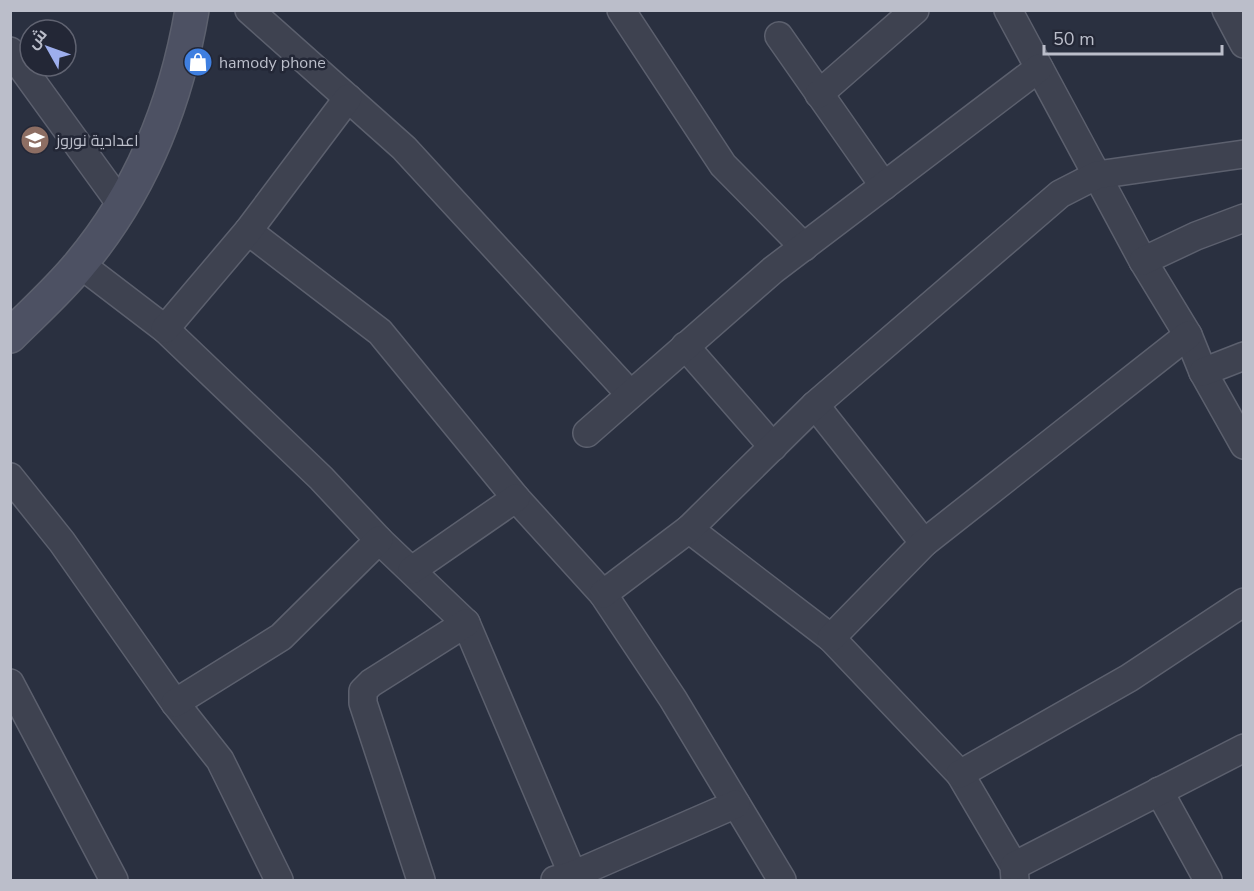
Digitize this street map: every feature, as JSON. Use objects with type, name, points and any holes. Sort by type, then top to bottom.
[{"type":"street","points":[[10,336],[80,264],[123,207],[145,165],[167,110],[187,41],[192,10]]},
{"type":"street","points":[[249,10],[404,148],[630,394]]},
{"type":"street","points":[[621,10],[723,165],[804,247]]},
{"type":"street","points":[[819,94],[915,10]]},
{"type":"street","points":[[1008,10],[1143,261],[1188,335],[1203,372],[1244,445]]},
{"type":"street","points":[[1226,10],[1244,44]]},
{"type":"street","points":[[779,36],[884,186]]},
{"type":"street","points":[[10,51],[123,207]]},
{"type":"street","points":[[587,433],[773,270],[1039,68]]},
{"type":"street","points":[[165,330],[248,231],[348,98]]},
{"type":"street","points":[[603,594],[690,529],[815,405],[1060,194],[1097,175],[1244,154]]},
{"type":"street","points":[[1143,261],[1196,236],[1244,218]]},
{"type":"street","points":[[248,231],[380,332],[516,498],[603,594],[673,699],[782,880]]},
{"type":"street","points":[[80,264],[165,330],[321,478],[379,540],[466,623],[567,879],[736,804]]},
{"type":"street","points":[[831,638],[924,543],[1188,335]]},
{"type":"street","points":[[685,346],[773,447]]},
{"type":"street","points":[[1203,372],[1244,356]]},
{"type":"street","points":[[815,405],[924,543]]},
{"type":"street","points":[[10,477],[62,542],[175,703],[220,760],[279,880]]},
{"type":"street","points":[[412,570],[516,498]]},
{"type":"street","points":[[690,529],[831,638],[960,774],[1015,873],[1159,791],[1244,748]]},
{"type":"street","points":[[175,703],[281,637],[379,540]]},
{"type":"street","points":[[960,774],[1129,678],[1244,602]]},
{"type":"street","points":[[421,880],[363,703],[363,691],[371,683],[466,623]]},
{"type":"street","points":[[14,697],[114,880]]},
{"type":"street","points":[[1159,791],[1208,880]]},
{"type":"place","name":"hamody phone","points":[[198,62]]},
{"type":"place","name":"اعدادية نوروز","points":[[35,140]]}]
